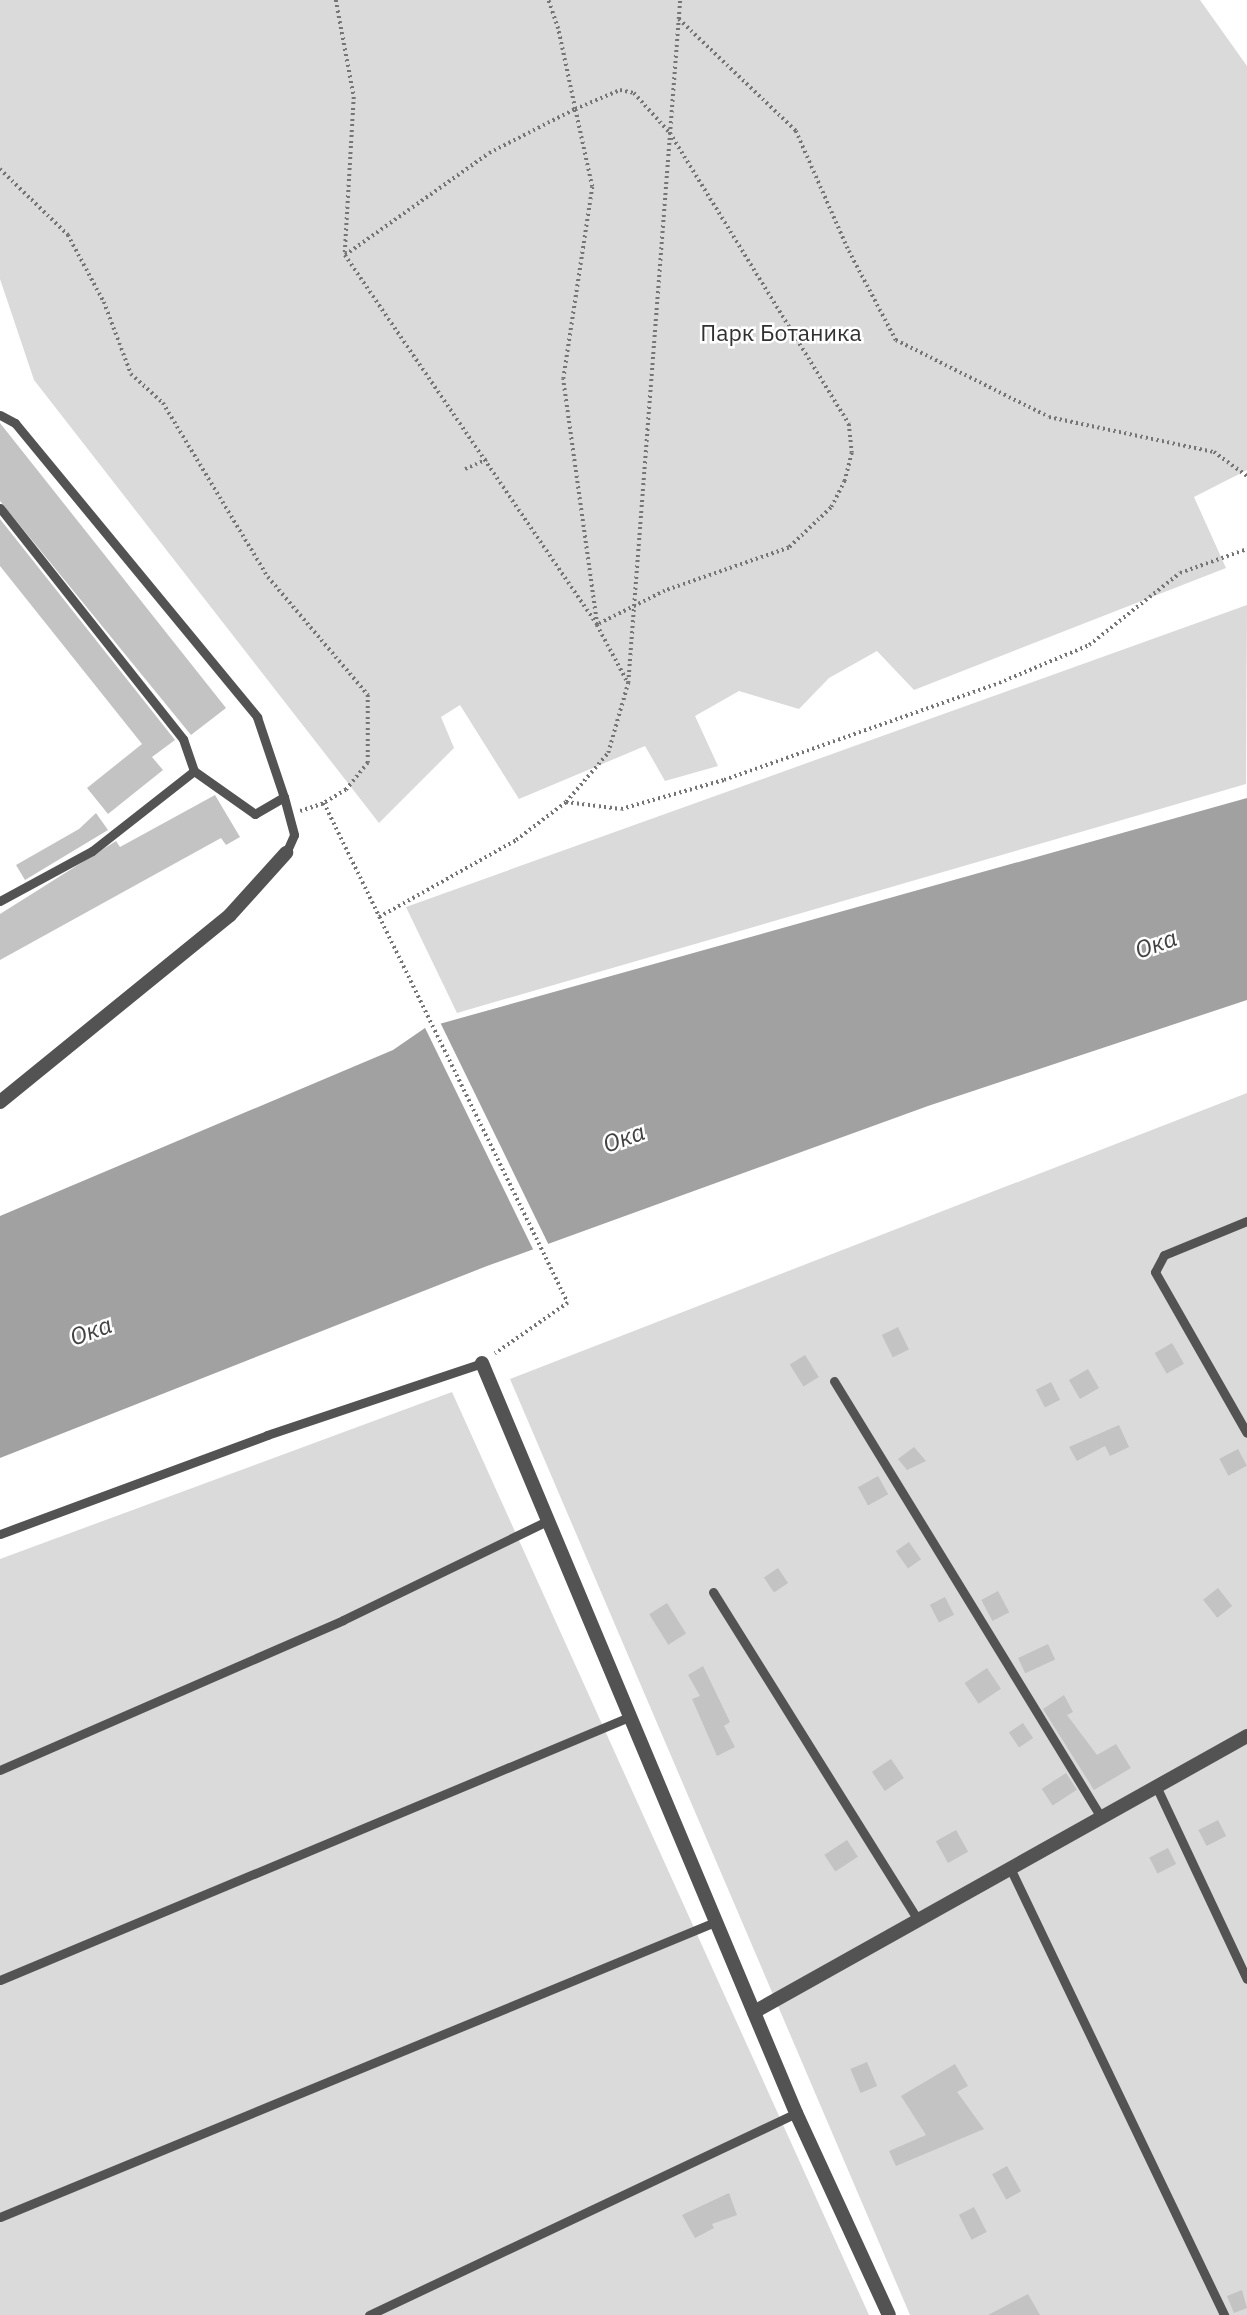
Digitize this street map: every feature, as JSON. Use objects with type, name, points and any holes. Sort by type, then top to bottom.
[{"type":"street","points":[[0,1102],[230,915],[286,853]]},
{"type":"street","points":[[482,1363],[796,2113],[889,2315]]},
{"type":"street","points":[[754,2012],[1247,1737]]},
{"type":"lane","points":[[0,415],[15,423],[257,717],[294,835],[286,853]]},
{"type":"lane","points":[[0,508],[183,738],[194,771],[255,814],[284,797]]},
{"type":"lane","points":[[0,901],[92,851],[194,771]]},
{"type":"lane","points":[[1247,1221],[1164,1255],[1155,1272],[1247,1433]]},
{"type":"lane","points":[[0,1534],[267,1435],[482,1363]]},
{"type":"lane","points":[[834,1381],[1101,1817]]},
{"type":"lane","points":[[0,1770],[343,1620],[547,1521]]},
{"type":"lane","points":[[713,1592],[918,1920]]},
{"type":"lane","points":[[0,1980],[629,1717]]},
{"type":"lane","points":[[1156,1786],[1247,1979]]},
{"type":"lane","points":[[1010,1868],[1224,2315]]},
{"type":"lane","points":[[0,2217],[715,1922]]},
{"type":"lane","points":[[369,2315],[796,2113]]},
{"type":"path","points":[[336,0],[354,97],[345,255],[487,459],[597,625],[628,683]]},
{"type":"path","points":[[548,0],[592,187],[563,379],[597,625]]},
{"type":"path","points":[[379,917],[516,840],[566,802],[608,752],[628,683],[680,0]]},
{"type":"path","points":[[679,19],[796,131],[849,251],[896,340],[1049,417],[1214,452],[1247,476]]},
{"type":"path","points":[[345,255],[489,153],[575,109],[620,90],[634,93],[670,133],[849,424],[852,453],[845,481],[831,508],[789,548],[634,607],[597,625]]},
{"type":"path","points":[[0,169],[68,235],[104,302],[131,374],[163,403],[268,577],[368,695],[368,763],[345,790],[324,803],[289,815]]},
{"type":"path","points":[[464,469],[487,459]]},
{"type":"path","points":[[566,802],[621,809],[724,780],[994,685],[1089,645],[1180,573],[1247,549]]},
{"type":"path","points":[[324,803],[568,1303],[482,1363]]},
{"type":"green space","name":"Парк Ботаника","points":[[0,0],[1200,0],[1247,66],[1247,470],[1194,497],[1226,568],[914,690],[877,651],[829,678],[799,709],[739,691],[695,716],[718,766],[665,781],[645,746],[519,799],[460,705],[441,717],[454,748],[379,823],[34,380],[0,279]]},
{"type":"green space","points":[[1247,605],[1246,784],[457,1013],[406,907]]},
{"type":"green space","points":[[1247,1093],[1247,2315],[910,2315],[510,1379]]},
{"type":"green space","points":[[452,1392],[869,2315],[0,2315],[0,1559]]},
{"type":"water","name":"Ока","points":[[1247,798],[1247,1000],[928,1106],[487,1266],[0,1458],[0,1216],[393,1050],[425,1028]]},
{"type":"pier","points":[[439,1020],[550,1248],[536,1255],[425,1027]]},
{"type":"building","points":[[0,423],[226,708],[191,735],[0,501]]},
{"type":"building","points":[[0,519],[175,740],[152,757],[163,770],[108,814],[87,788],[142,744],[0,566]]},
{"type":"building","points":[[215,795],[240,837],[226,845],[221,838],[0,960],[0,914],[116,841],[120,847]]},
{"type":"building","points":[[96,813],[108,830],[25,880],[16,865],[79,829]]},
{"type":"building","points":[[898,1327],[909,1349],[893,1357],[882,1335]]},
{"type":"building","points":[[1172,1343],[1184,1364],[1167,1374],[1155,1353]]},
{"type":"building","points":[[805,1355],[819,1377],[804,1387],[790,1365]]},
{"type":"building","points":[[1088,1369],[1099,1388],[1080,1399],[1069,1380]]},
{"type":"building","points":[[1051,1382],[1060,1400],[1045,1408],[1036,1390]]},
{"type":"building","points":[[1119,1425],[1129,1447],[1110,1456],[1105,1446],[1077,1461],[1069,1447]]},
{"type":"building","points":[[914,1447],[926,1461],[907,1470],[898,1459]]},
{"type":"building","points":[[1238,1449],[1247,1466],[1228,1476],[1219,1459]]},
{"type":"building","points":[[878,1476],[888,1494],[868,1506],[858,1487]]},
{"type":"building","points":[[909,1542],[921,1559],[908,1568],[896,1551]]},
{"type":"building","points":[[778,1568],[788,1583],[774,1592],[764,1578]]},
{"type":"building","points":[[1218,1588],[1232,1606],[1217,1618],[1203,1600]]},
{"type":"building","points":[[998,1591],[1009,1612],[992,1621],[981,1600]]},
{"type":"building","points":[[945,1597],[954,1615],[939,1623],[930,1605]]},
{"type":"building","points":[[667,1603],[686,1634],[668,1645],[649,1614]]},
{"type":"building","points":[[1048,1644],[1055,1659],[1025,1673],[1018,1658]]},
{"type":"building","points":[[703,1666],[730,1722],[724,1726],[735,1747],[717,1756],[692,1699],[700,1696],[688,1675]]},
{"type":"building","points":[[987,1668],[1001,1689],[979,1704],[965,1683]]},
{"type":"building","points":[[1064,1695],[1073,1712],[1067,1715],[1097,1755],[1116,1744],[1131,1768],[1094,1790],[1043,1709]]},
{"type":"building","points":[[1023,1723],[1033,1738],[1019,1747],[1009,1733]]},
{"type":"building","points":[[891,1759],[904,1778],[885,1791],[872,1772]]},
{"type":"building","points":[[1066,1773],[1077,1790],[1053,1806],[1042,1789]]},
{"type":"building","points":[[1218,1820],[1226,1836],[1207,1846],[1198,1830]]},
{"type":"building","points":[[956,1830],[968,1852],[948,1863],[936,1841]]},
{"type":"building","points":[[847,1840],[858,1857],[835,1871],[824,1855]]},
{"type":"building","points":[[1168,1848],[1176,1864],[1157,1874],[1149,1858]]},
{"type":"building","points":[[867,2062],[877,2086],[861,2093],[850,2069]]},
{"type":"building","points":[[955,2064],[968,2086],[957,2092],[984,2129],[896,2166],[889,2151],[926,2135],[901,2096]]},
{"type":"building","points":[[1007,2166],[1021,2191],[1006,2200],[992,2174]]},
{"type":"building","points":[[729,2193],[737,2215],[712,2224],[714,2228],[695,2238],[682,2215]]},
{"type":"building","points":[[974,2207],[987,2232],[972,2240],[959,2215]]},
{"type":"building","points":[[1242,2290],[1247,2308],[1234,2313],[1227,2296]]},
{"type":"building","points":[[1028,2294],[1040,2315],[988,2315]]}]
